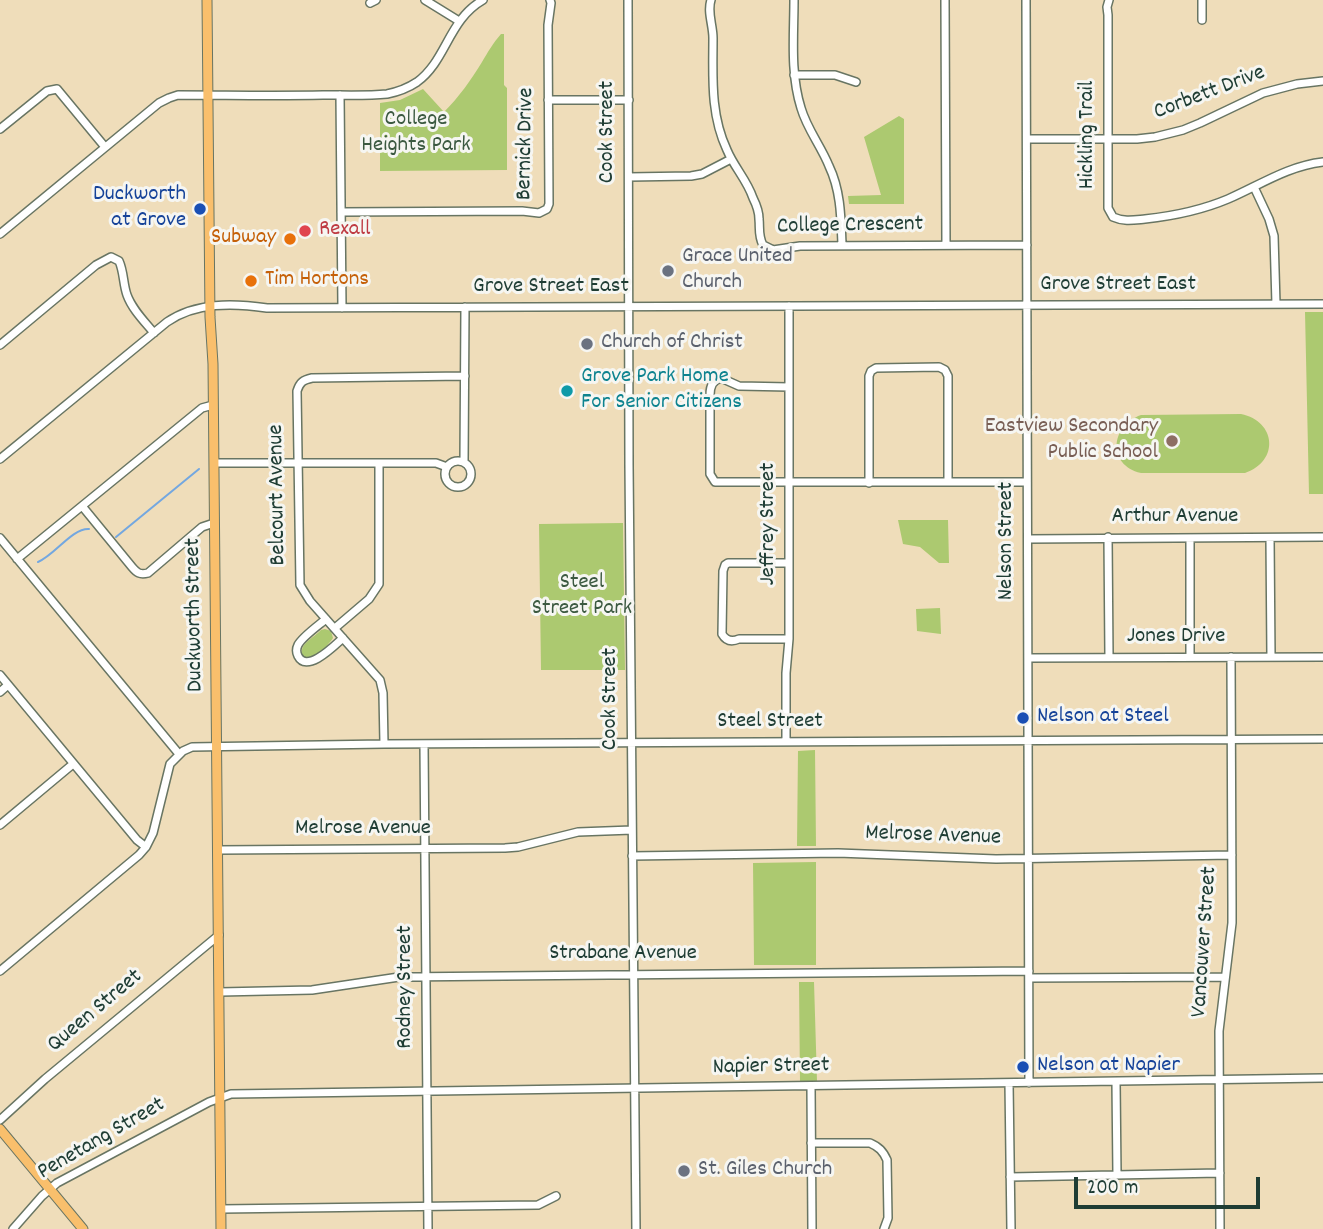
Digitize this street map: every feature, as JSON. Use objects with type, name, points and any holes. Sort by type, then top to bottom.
[{"type":"main road","name":"Duckworth Street","points":[[207,0],[221,1229]]},
{"type":"main road","points":[[0,1129],[83,1229]]},
{"type":"street","points":[[425,0],[459,20]]},
{"type":"street","points":[[0,234],[159,103],[169,98],[178,95],[340,95],[403,90],[416,83],[435,64],[459,20],[483,0]]},
{"type":"street","name":"Bernick Drive","points":[[341,212],[543,212],[547,209],[550,0]]},
{"type":"street","name":"Cook Street","points":[[628,0],[636,1229]]},
{"type":"street","name":"College Crescent","points":[[711,0],[709,5],[713,29],[714,107],[722,139],[754,199],[760,219],[759,237],[763,245],[773,250],[842,245],[1027,245]]},
{"type":"street","points":[[794,0],[794,75],[797,96],[806,122],[829,164],[836,186],[841,207],[842,245]]},
{"type":"street","points":[[945,0],[946,245]]},
{"type":"street","name":"Nelson Street","points":[[1026,0],[1029,1083]]},
{"type":"street","name":"Hickling Trail","points":[[1110,0],[1107,7],[1108,208],[1113,217],[1119,220],[1155,218],[1191,211],[1222,201],[1289,170],[1323,162]]},
{"type":"street","points":[[1202,0],[1202,20]]},
{"type":"street","points":[[794,75],[835,75],[856,82]]},
{"type":"street","name":"Corbett Drive","points":[[1027,139],[1147,138],[1200,123],[1270,90],[1323,81]]},
{"type":"street","points":[[0,129],[47,91],[57,89],[105,148]]},
{"type":"street","points":[[340,95],[342,308]]},
{"type":"street","points":[[548,100],[629,100]]},
{"type":"street","points":[[629,177],[691,176],[702,174],[731,159]]},
{"type":"street","points":[[1254,187],[1274,236],[1276,304]]},
{"type":"street","points":[[0,345],[96,265],[111,257],[121,264],[124,287],[130,302],[154,333]]},
{"type":"street","name":"Grove Street East","points":[[0,459],[167,322],[198,307],[1323,304]]},
{"type":"street","name":"Jeffrey Street","points":[[786,742],[789,639],[789,306]]},
{"type":"street","points":[[464,462],[465,307]]},
{"type":"street","points":[[869,482],[871,371],[876,368],[939,367],[945,370],[948,376],[948,482]]},
{"type":"street","name":"Belcourt Avenue","points":[[384,744],[382,686],[377,676],[326,619],[303,590],[299,579],[297,391],[302,381],[312,378],[465,376]]},
{"type":"street","points":[[789,387],[744,387],[721,378],[715,380],[710,389],[712,479],[720,483],[1027,482]]},
{"type":"street","points":[[17,559],[202,408],[213,405]]},
{"type":"street","points":[[457,461],[464,462],[471,473],[469,481],[457,487],[449,483],[445,475],[447,467],[457,461]]},
{"type":"street","points":[[214,463],[436,463],[447,467]]},
{"type":"street","points":[[335,628],[375,593],[379,584],[379,463]]},
{"type":"street","points":[[82,506],[137,573],[143,574],[202,527],[214,523]]},
{"type":"street","points":[[1108,537],[1109,657]]},
{"type":"street","name":"Arthur Avenue","points":[[1028,539],[1323,537]]},
{"type":"street","points":[[0,538],[179,754],[170,764],[153,833],[146,847],[0,971]]},
{"type":"street","points":[[1190,538],[1190,657]]},
{"type":"street","points":[[1270,538],[1271,657]]},
{"type":"street","points":[[788,563],[724,565],[722,634],[725,639],[732,641],[789,639]]},
{"type":"street","points":[[326,619],[299,643],[297,654],[301,660],[314,661],[343,638]]},
{"type":"street","name":"Vancouver Street","points":[[1220,1229],[1219,1031],[1232,923],[1231,657]]},
{"type":"street","name":"Jones Drive","points":[[1028,658],[1323,657]]},
{"type":"street","points":[[0,675],[137,840],[146,847]]},
{"type":"street","points":[[0,692],[9,685]]},
{"type":"street","name":"Steel Street","points":[[179,754],[192,747],[217,746],[1323,739]]},
{"type":"street","name":"Rodney Street","points":[[424,744],[428,1229]]},
{"type":"street","points":[[0,825],[74,764]]},
{"type":"street","name":"Melrose Avenue","points":[[218,850],[512,848],[578,832],[632,830]]},
{"type":"street","name":"Melrose Avenue","points":[[632,856],[838,853],[1028,859],[1232,855]]},
{"type":"street","name":"Queen Street","points":[[0,1120],[45,1079],[219,935]]},
{"type":"street","name":"Strabane Avenue","points":[[220,992],[301,991],[381,979],[426,977],[633,974],[1225,976]]},
{"type":"street","name":"Napier Street","points":[[220,1098],[231,1094],[1323,1078]]},
{"type":"street","points":[[1116,1082],[1116,1175]]},
{"type":"street","points":[[1009,1083],[1011,1229]]},
{"type":"street","points":[[811,1086],[813,1229]]},
{"type":"street","name":"Penetang Street","points":[[13,1229],[49,1189],[220,1098]]},
{"type":"street","points":[[811,1143],[870,1143],[883,1152],[887,1160],[888,1217],[884,1229]]},
{"type":"street","points":[[1010,1177],[1220,1173]]},
{"type":"street","points":[[221,1209],[538,1205],[556,1196]]},
{"type":"green space","name":"College Heights Park","points":[[501,34],[504,34],[504,85],[507,88],[507,170],[380,171],[380,103],[400,100],[423,89],[444,112]]},
{"type":"green space","points":[[899,116],[904,119],[904,204],[849,204],[848,196],[881,195],[864,137]]},
{"type":"green space","points":[[1305,312],[1323,312],[1323,494],[1309,494]]},
{"type":"green space","points":[[1241,414],[1261,424],[1269,442],[1264,460],[1245,473],[1141,473],[1130,469],[1118,454],[1118,436],[1131,420],[1141,415]]},
{"type":"green space","points":[[898,520],[948,520],[949,563],[939,563],[920,547],[903,544]]},
{"type":"green space","name":"Steel Street Park","points":[[623,523],[625,670],[541,670],[539,524]]},
{"type":"green space","points":[[940,608],[941,634],[917,631],[916,609]]},
{"type":"green space","points":[[321,630],[331,631],[333,638],[313,658],[304,657],[304,645]]},
{"type":"green space","points":[[815,750],[816,846],[797,846],[798,751]]},
{"type":"green space","points":[[816,862],[816,965],[754,965],[753,863]]},
{"type":"green space","points":[[799,982],[814,982],[817,1081],[800,1082]]},
{"type":"waterway","points":[[116,537],[199,469]]},
{"type":"waterway","points":[[38,562],[76,533],[89,529]]},
{"type":"place","name":"Duckworth at Grove","points":[[200,209]]},
{"type":"place","name":"Rexall","points":[[305,231]]},
{"type":"place","name":"Subway","points":[[290,239]]},
{"type":"place","name":"Grace United Church","points":[[668,271]]},
{"type":"place","name":"Tim Hortons","points":[[251,281]]},
{"type":"place","name":"Church of Christ","points":[[587,344]]},
{"type":"place","name":"Grove Park Home For Senior Citizens","points":[[567,391]]},
{"type":"place","name":"Eastview Secondary Public School","points":[[1172,441]]},
{"type":"place","name":"Nelson at Steel","points":[[1023,718]]},
{"type":"place","name":"Nelson at Napier","points":[[1023,1067]]},
{"type":"place","name":"St. Giles Church","points":[[684,1171]]}]
